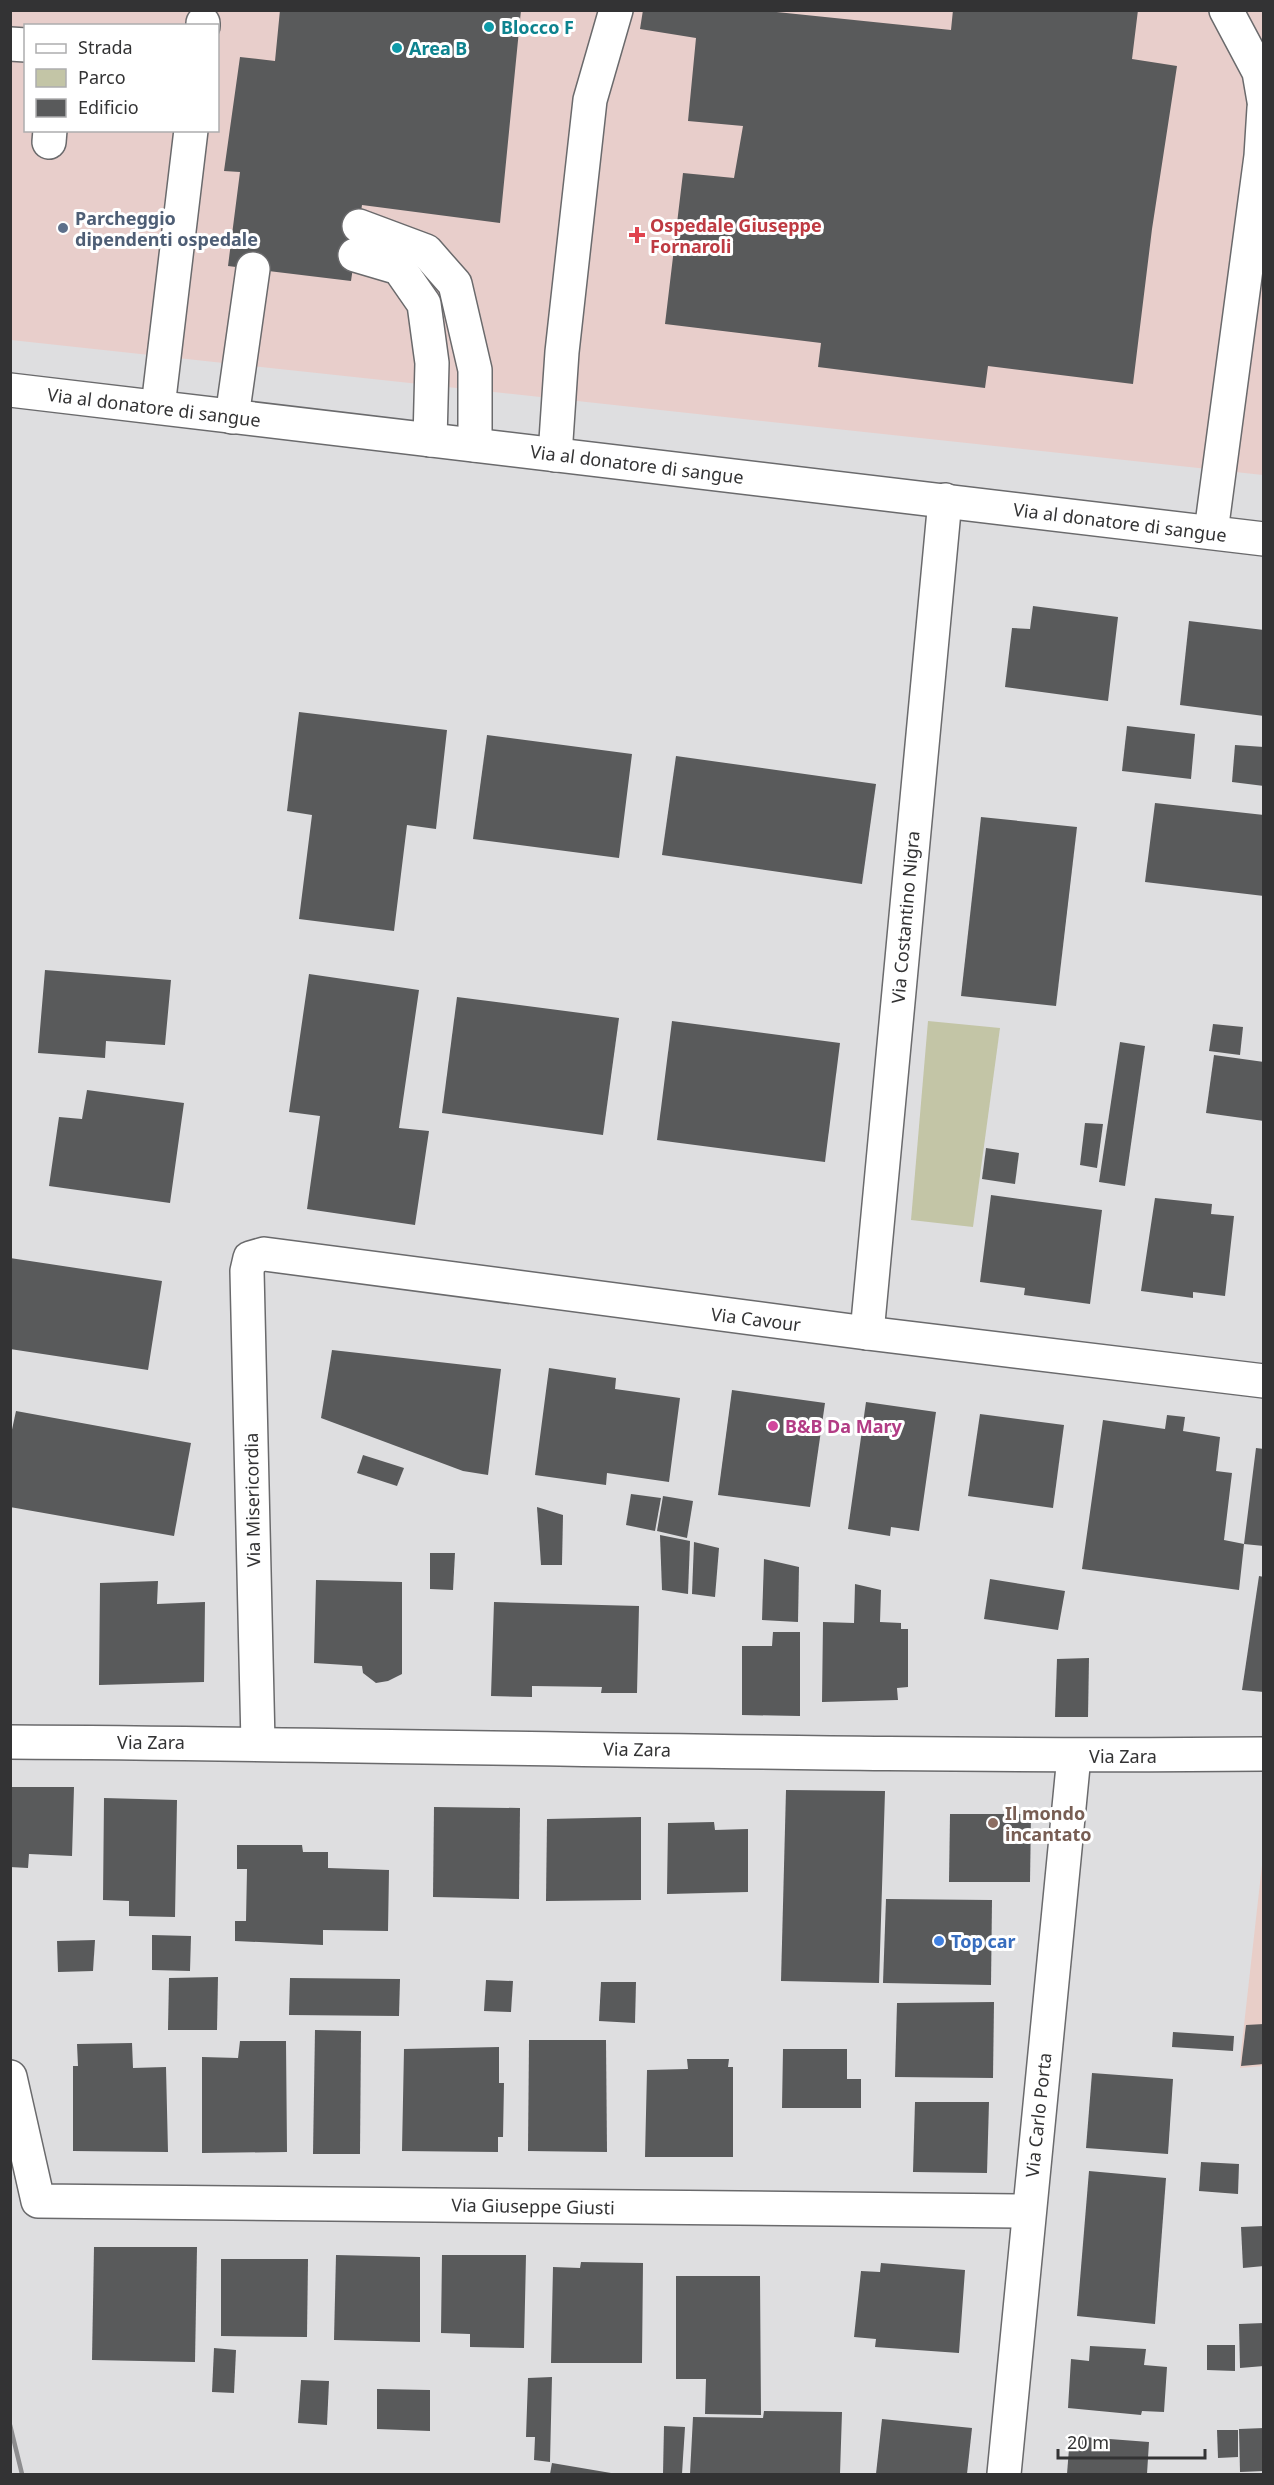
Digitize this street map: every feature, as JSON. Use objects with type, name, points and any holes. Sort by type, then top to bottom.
[{"type":"street","points":[[555,455],[562,352],[590,100],[616,10]]},
{"type":"street","points":[[1226,10],[1259,72],[1263,101]]},
{"type":"street","points":[[1211,532],[1262,157],[1263,108]]},
{"type":"street","points":[[158,407],[190,132]]},
{"type":"street","points":[[430,440],[432,363],[424,304],[399,268],[357,240],[426,251],[455,284],[475,370],[475,445]]},
{"type":"street","points":[[232,417],[252,269]]},
{"type":"street","name":"Via al donatore di sangue","points":[[10,390],[1263,539]]},
{"type":"street","name":"Via Costantino Nigra","points":[[867,1333],[945,501]]},
{"type":"street","name":"Via Cavour","points":[[250,1258],[264,1254],[867,1333],[1263,1381]]},
{"type":"street","name":"Via Misericordia","points":[[250,1258],[247,1271],[258,1743]]},
{"type":"street","name":"Via Zara","points":[[10,1742],[258,1743],[1074,1756],[1263,1754]]},
{"type":"street","name":"Via Carlo Porta","points":[[1004,2475],[1074,1756]]},
{"type":"street","name":"Via Giuseppe Giusti","points":[[10,2078],[38,2201],[1028,2211]]},
{"type":"shaded area","name":"Ospedale Giuseppe Fornaroli","points":[[11,11],[1263,11],[1263,475],[11,340]]},
{"type":"shaded area","points":[[1263,1856],[1263,2066],[1240,2068],[1241,2052]]},
{"type":"green space","points":[[928,1021],[1000,1028],[973,1227],[911,1220]]},
{"type":"building","points":[[280,10],[521,10],[500,223],[362,205],[351,281],[228,266],[240,172],[224,171],[240,57],[275,61]]},
{"type":"building","points":[[643,10],[758,10],[951,30],[953,10],[1138,10],[1132,59],[1177,66],[1152,229],[1133,384],[988,366],[985,388],[818,367],[821,343],[665,324],[683,173],[734,178],[743,126],[688,121],[696,38],[640,29]]},
{"type":"building","points":[[1033,606],[1118,617],[1108,701],[1005,687],[1012,628],[1030,629]]},
{"type":"building","points":[[1189,621],[1264,630],[1264,716],[1180,705]]},
{"type":"building","points":[[299,712],[447,730],[436,829],[407,825],[394,931],[299,919],[312,815],[287,811]]},
{"type":"building","points":[[1127,726],[1195,734],[1191,779],[1122,771]]},
{"type":"building","points":[[487,735],[632,754],[619,858],[473,839]]},
{"type":"building","points":[[1235,745],[1264,747],[1264,786],[1232,782]]},
{"type":"building","points":[[676,756],[876,784],[862,884],[662,855]]},
{"type":"building","points":[[1155,803],[1264,815],[1264,896],[1145,882]]},
{"type":"building","points":[[981,817],[1077,827],[1056,1006],[961,996]]},
{"type":"building","points":[[45,970],[171,980],[165,1045],[106,1041],[105,1058],[38,1053]]},
{"type":"building","points":[[309,974],[419,990],[399,1128],[429,1131],[415,1225],[307,1209],[320,1116],[289,1112]]},
{"type":"building","points":[[457,997],[619,1018],[603,1135],[442,1113]]},
{"type":"building","points":[[672,1021],[840,1043],[825,1162],[657,1140]]},
{"type":"building","points":[[1213,1024],[1243,1027],[1240,1055],[1209,1051]]},
{"type":"building","points":[[1120,1042],[1145,1046],[1125,1186],[1099,1182]]},
{"type":"building","points":[[1214,1055],[1264,1062],[1264,1121],[1206,1113]]},
{"type":"building","points":[[87,1090],[184,1103],[170,1203],[49,1186],[59,1117],[82,1119]]},
{"type":"building","points":[[1085,1123],[1103,1124],[1097,1168],[1080,1165]]},
{"type":"building","points":[[986,1148],[1019,1153],[1015,1184],[982,1179]]},
{"type":"building","points":[[991,1195],[1102,1210],[1090,1304],[1024,1295],[1025,1288],[980,1282]]},
{"type":"building","points":[[1155,1198],[1212,1204],[1211,1214],[1234,1216],[1225,1296],[1193,1292],[1193,1298],[1141,1291]]},
{"type":"building","points":[[10,1258],[162,1281],[148,1370],[10,1349]]},
{"type":"building","points":[[332,1350],[501,1369],[488,1475],[463,1471],[321,1418]]},
{"type":"building","points":[[549,1368],[616,1378],[615,1389],[680,1398],[669,1482],[607,1473],[606,1485],[535,1475]]},
{"type":"building","points":[[732,1390],[825,1403],[810,1507],[718,1495]]},
{"type":"building","points":[[866,1402],[936,1412],[919,1531],[891,1527],[890,1536],[848,1529]]},
{"type":"building","points":[[16,1411],[191,1443],[174,1536],[10,1507],[10,1439]]},
{"type":"building","points":[[980,1414],[1064,1425],[1053,1508],[968,1496]]},
{"type":"building","points":[[1167,1415],[1185,1417],[1183,1431],[1220,1437],[1216,1471],[1232,1473],[1224,1540],[1244,1544],[1239,1590],[1082,1569],[1103,1420],[1165,1429]]},
{"type":"building","points":[[1256,1448],[1264,1449],[1264,1546],[1244,1544]]},
{"type":"building","points":[[363,1455],[404,1468],[397,1486],[357,1473]]},
{"type":"building","points":[[631,1494],[661,1498],[655,1531],[626,1525]]},
{"type":"building","points":[[663,1496],[693,1501],[687,1538],[657,1531]]},
{"type":"building","points":[[537,1507],[563,1515],[562,1565],[541,1565]]},
{"type":"building","points":[[660,1535],[690,1541],[688,1594],[662,1590]]},
{"type":"building","points":[[694,1542],[719,1548],[715,1597],[692,1594]]},
{"type":"building","points":[[430,1553],[455,1553],[453,1590],[430,1589]]},
{"type":"building","points":[[764,1559],[799,1567],[798,1622],[762,1620]]},
{"type":"building","points":[[1259,1576],[1264,1577],[1264,1692],[1242,1690]]},
{"type":"building","points":[[990,1579],[1065,1591],[1058,1630],[984,1619]]},
{"type":"building","points":[[316,1580],[402,1582],[402,1674],[388,1681],[376,1683],[363,1673],[362,1666],[314,1663]]},
{"type":"building","points":[[158,1581],[157,1604],[205,1602],[204,1682],[99,1685],[100,1583]]},
{"type":"building","points":[[855,1584],[881,1590],[880,1622],[901,1623],[901,1629],[908,1629],[908,1687],[897,1688],[898,1700],[822,1702],[823,1622],[854,1623]]},
{"type":"building","points":[[494,1602],[639,1606],[637,1693],[601,1693],[602,1687],[532,1686],[532,1697],[491,1696]]},
{"type":"building","points":[[773,1632],[800,1632],[800,1716],[742,1715],[742,1646],[772,1646]]},
{"type":"building","points":[[1089,1658],[1088,1717],[1055,1717],[1057,1659]]},
{"type":"building","points":[[10,1787],[74,1787],[72,1856],[29,1854],[28,1868],[10,1867]]},
{"type":"building","points":[[786,1790],[885,1791],[879,1983],[781,1981]]},
{"type":"building","points":[[104,1798],[177,1800],[175,1917],[129,1916],[129,1901],[103,1900]]},
{"type":"building","points":[[434,1807],[520,1808],[519,1899],[433,1897]]},
{"type":"building","points":[[950,1814],[1031,1814],[1030,1882],[949,1882]]},
{"type":"building","points":[[641,1817],[641,1900],[546,1901],[547,1819]]},
{"type":"building","points":[[714,1822],[715,1830],[748,1829],[748,1892],[667,1894],[668,1823]]},
{"type":"building","points":[[237,1845],[302,1845],[303,1852],[328,1852],[328,1868],[389,1870],[388,1931],[323,1930],[323,1945],[235,1941],[235,1921],[246,1921],[247,1869],[237,1869]]},
{"type":"building","points":[[886,1899],[992,1900],[991,1985],[883,1983]]},
{"type":"building","points":[[152,1935],[191,1936],[190,1971],[152,1970]]},
{"type":"building","points":[[95,1940],[93,1971],[58,1972],[57,1941]]},
{"type":"building","points":[[218,1977],[217,2030],[168,2030],[169,1978]]},
{"type":"building","points":[[290,1978],[400,1979],[399,2016],[289,2015]]},
{"type":"building","points":[[486,1980],[513,1981],[511,2012],[484,2011]]},
{"type":"building","points":[[601,1982],[636,1982],[635,2023],[599,2021]]},
{"type":"building","points":[[994,2002],[993,2078],[895,2077],[897,2003]]},
{"type":"building","points":[[1264,2024],[1264,2064],[1241,2066],[1246,2025]]},
{"type":"building","points":[[315,2030],[361,2031],[360,2154],[313,2154]]},
{"type":"building","points":[[1173,2032],[1234,2036],[1233,2051],[1172,2047]]},
{"type":"building","points":[[529,2040],[606,2040],[607,2152],[528,2151]]},
{"type":"building","points":[[240,2041],[286,2041],[287,2152],[202,2153],[202,2057],[238,2058]]},
{"type":"building","points":[[132,2043],[133,2068],[166,2067],[168,2152],[73,2151],[73,2066],[78,2066],[77,2044]]},
{"type":"building","points":[[499,2047],[499,2083],[504,2083],[503,2137],[498,2137],[498,2152],[402,2151],[404,2049]]},
{"type":"building","points":[[783,2049],[847,2049],[847,2079],[861,2079],[861,2108],[782,2108]]},
{"type":"building","points":[[687,2059],[729,2059],[728,2067],[733,2067],[733,2157],[645,2157],[647,2070],[688,2069]]},
{"type":"building","points":[[1092,2073],[1173,2079],[1168,2154],[1086,2148]]},
{"type":"building","points":[[915,2102],[989,2102],[987,2173],[913,2172]]},
{"type":"building","points":[[1201,2162],[1239,2164],[1238,2194],[1199,2191]]},
{"type":"building","points":[[1089,2171],[1166,2178],[1155,2324],[1077,2316]]},
{"type":"building","points":[[1264,2226],[1264,2266],[1243,2268],[1241,2227]]},
{"type":"building","points":[[94,2247],[197,2247],[195,2362],[92,2360]]},
{"type":"building","points":[[336,2255],[420,2257],[420,2342],[334,2340]]},
{"type":"building","points":[[442,2255],[526,2255],[524,2348],[470,2347],[470,2334],[441,2333]]},
{"type":"building","points":[[221,2259],[308,2259],[307,2337],[221,2336]]},
{"type":"building","points":[[581,2262],[643,2263],[642,2363],[551,2363],[553,2267],[580,2268]]},
{"type":"building","points":[[881,2263],[965,2270],[959,2353],[875,2347],[876,2339],[854,2337],[861,2271],[880,2272]]},
{"type":"building","points":[[676,2276],[760,2276],[761,2415],[705,2414],[706,2379],[676,2379]]},
{"type":"building","points":[[1264,2323],[1264,2366],[1240,2368],[1239,2324]]},
{"type":"building","points":[[1207,2345],[1235,2345],[1235,2371],[1207,2370]]},
{"type":"building","points":[[1090,2346],[1146,2349],[1144,2365],[1167,2367],[1164,2412],[1142,2411],[1141,2415],[1068,2408],[1071,2359],[1089,2361]]},
{"type":"building","points":[[214,2348],[236,2350],[234,2393],[212,2392]]},
{"type":"building","points":[[552,2377],[550,2462],[534,2460],[535,2437],[526,2437],[528,2378]]},
{"type":"building","points":[[301,2380],[329,2381],[327,2425],[298,2423]]},
{"type":"building","points":[[377,2389],[430,2390],[430,2431],[377,2429]]},
{"type":"building","points":[[764,2411],[842,2412],[840,2474],[690,2474],[693,2417],[763,2418]]},
{"type":"building","points":[[882,2419],[972,2428],[967,2474],[876,2474]]},
{"type":"building","points":[[664,2426],[685,2427],[682,2474],[663,2474]]},
{"type":"building","points":[[1264,2428],[1264,2471],[1240,2472],[1239,2429]]},
{"type":"building","points":[[1217,2430],[1238,2430],[1238,2457],[1218,2458]]},
{"type":"building","points":[[1070,2436],[1149,2442],[1147,2474],[1067,2474]]},
{"type":"building","points":[[552,2463],[611,2473],[611,2474],[550,2474]]},
{"type":"railway","points":[[10,2425],[22,2474]]},
{"type":"place","name":"Blocco F","points":[[489,27]]},
{"type":"place","name":"Area B","points":[[397,48]]},
{"type":"place","name":"Parcheggio dipendenti ospedale","points":[[63,228]]},
{"type":"place","name":"Ospedale Giuseppe Fornaroli","points":[[637,235]]},
{"type":"place","name":"B&B Da Mary","points":[[773,1426]]},
{"type":"place","name":"Il mondo incantato","points":[[993,1823]]},
{"type":"place","name":"Top car","points":[[939,1941]]}]
